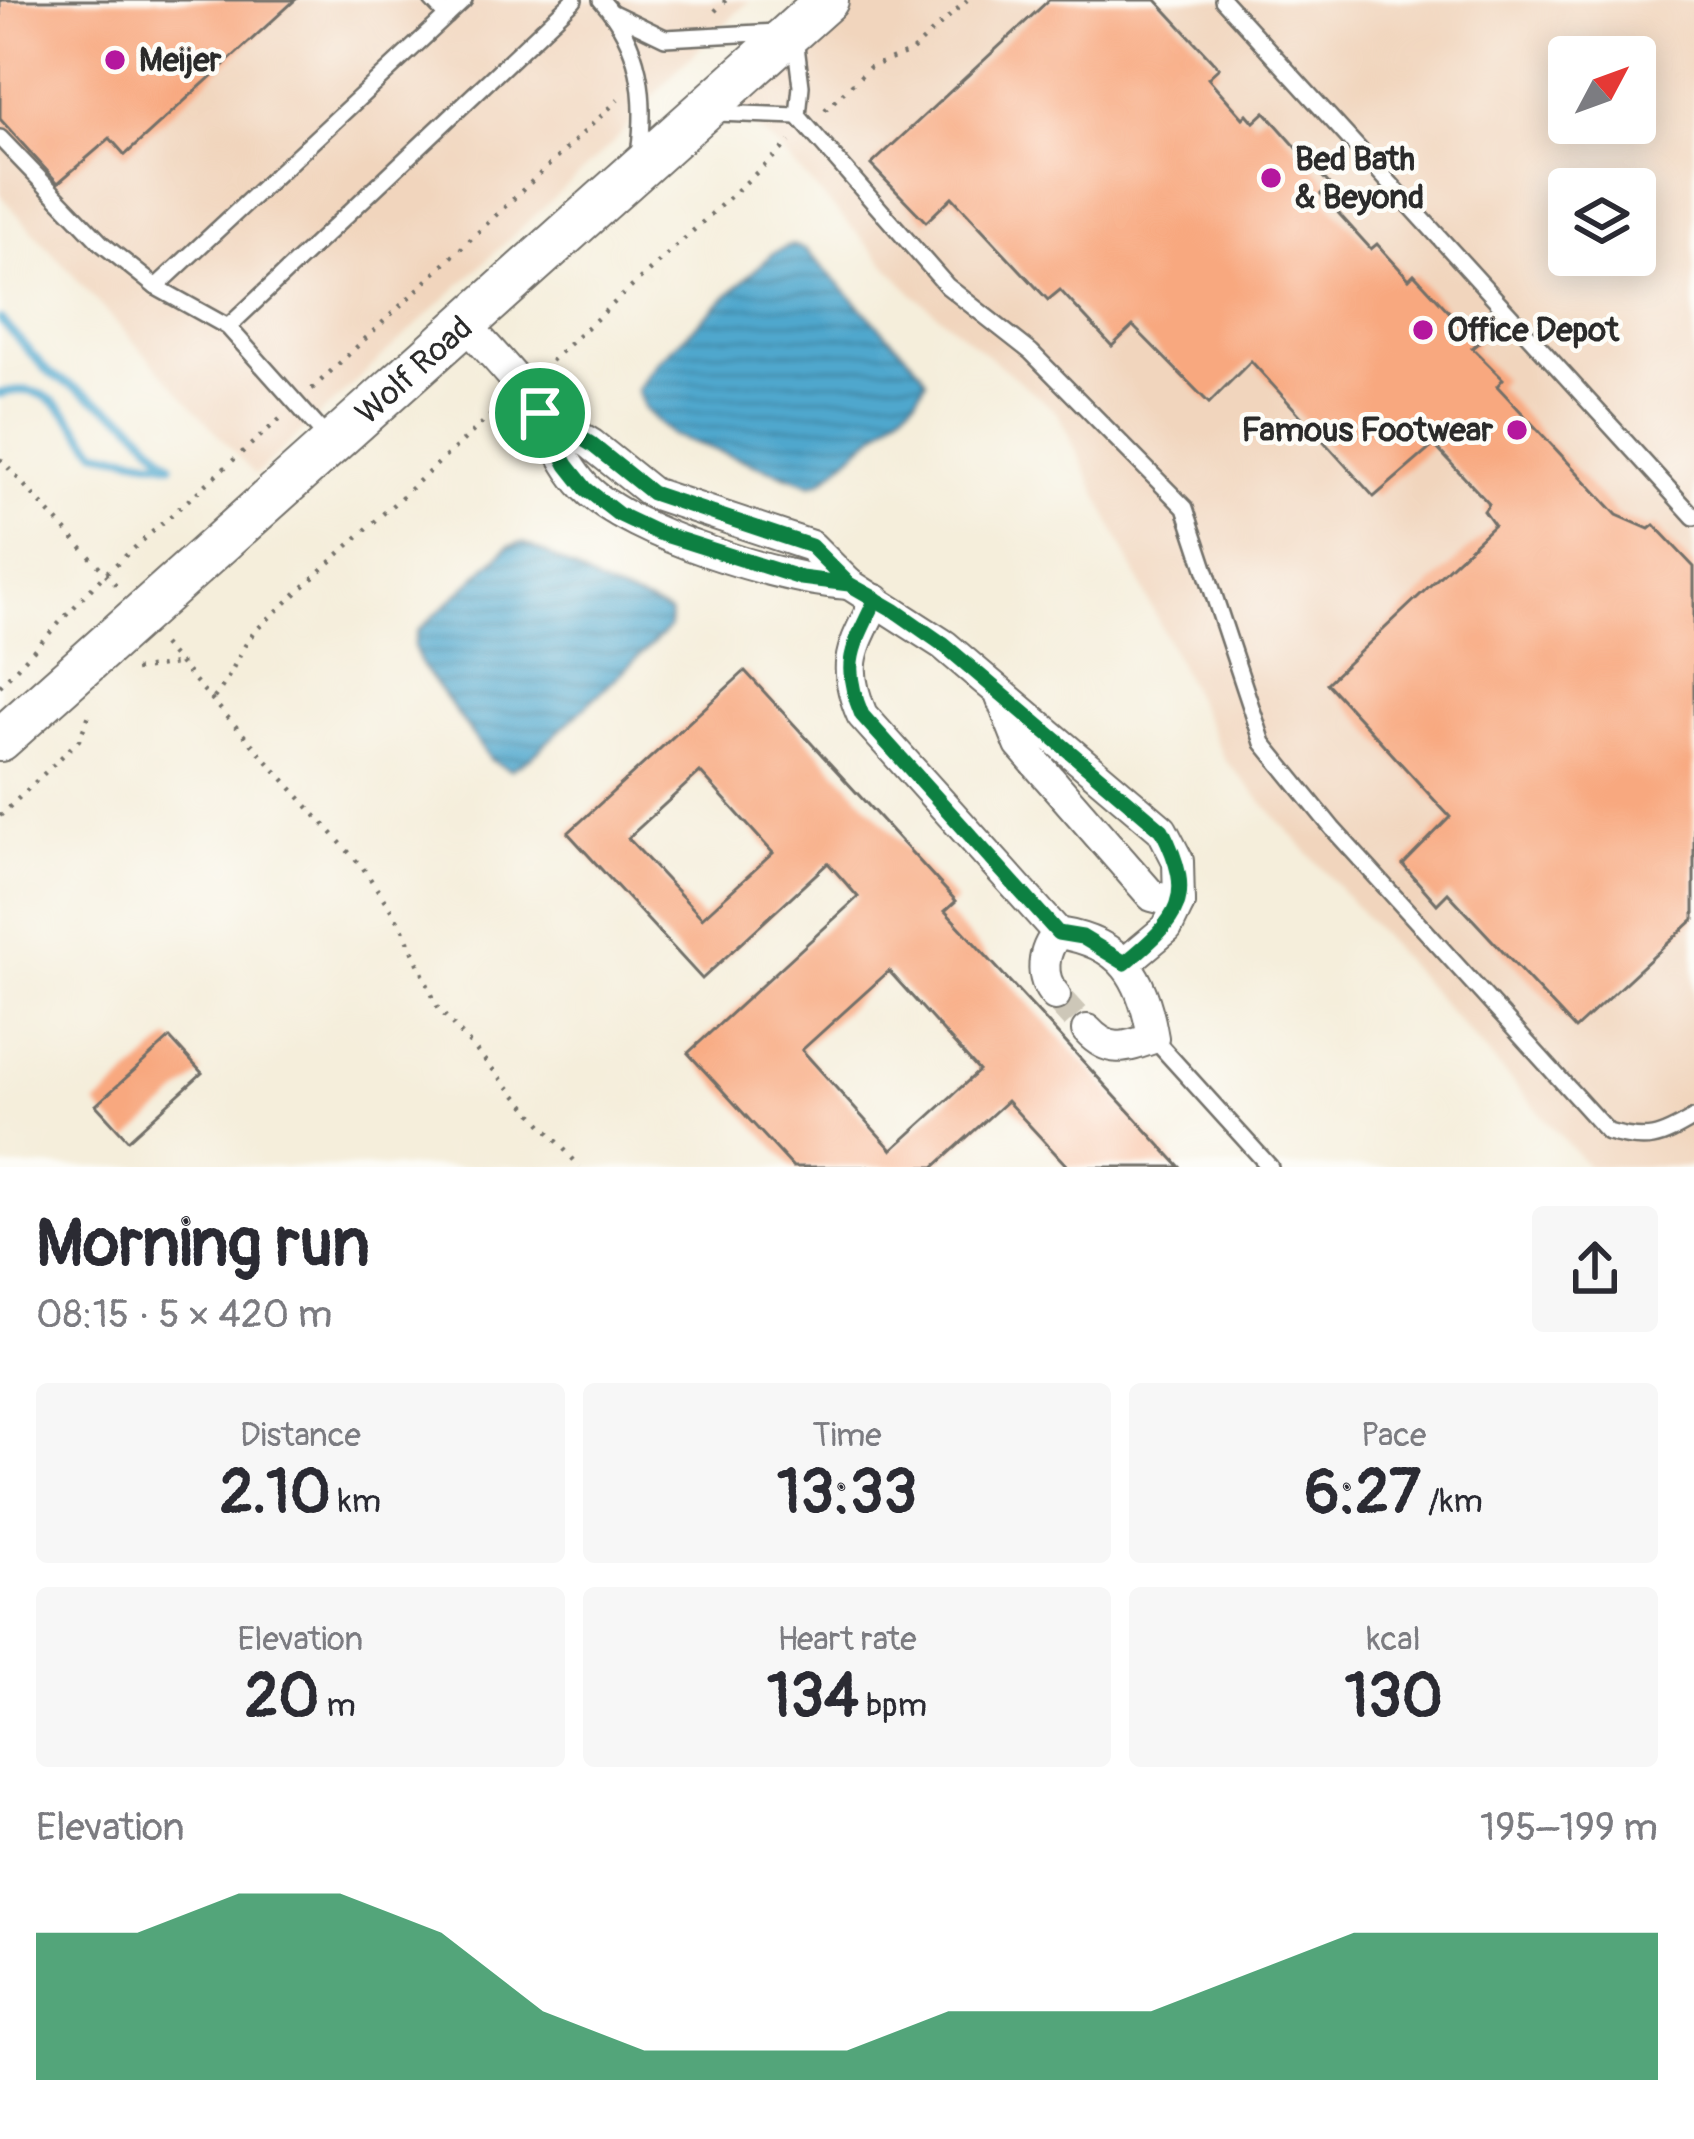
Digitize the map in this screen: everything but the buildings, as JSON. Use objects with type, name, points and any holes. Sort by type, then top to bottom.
[{"type":"main road","name":"Wolf Road","points":[[0,740],[142,618],[331,442],[826,0]]},
{"type":"street","points":[[466,324],[540,413],[591,444],[652,493],[811,546],[863,592],[944,645],[1162,830],[1178,861],[1179,904],[1167,928],[1125,963]]},
{"type":"street","points":[[863,592],[848,658],[849,684],[862,715],[1058,933],[1082,937],[1125,963],[1145,994],[1153,1038],[1123,1049],[1096,1040],[1087,1030]]},
{"type":"street","points":[[1001,697],[1020,745],[1152,896],[1179,904]]},
{"type":"street","points":[[1055,995],[1045,984],[1044,961],[1058,933]]},
{"type":"lane","points":[[432,0],[447,16]]},
{"type":"lane","points":[[156,287],[464,0]]},
{"type":"lane","points":[[227,327],[574,0]]},
{"type":"lane","points":[[1222,0],[1694,517]]},
{"type":"lane","points":[[606,6],[665,38],[793,31],[802,121],[947,286],[1031,352],[1185,508],[1263,743],[1333,829],[1608,1132],[1639,1141],[1694,1118]]},
{"type":"lane","points":[[606,6],[641,78],[645,110],[637,171]]},
{"type":"lane","points":[[701,112],[802,121]]},
{"type":"lane","points":[[0,138],[101,243],[156,287],[227,327],[331,442]]},
{"type":"lane","points":[[1153,1038],[1270,1167]]},
{"type":"path","points":[[686,39],[726,0]]},
{"type":"path","points":[[214,698],[256,630],[802,121],[870,67],[911,52],[967,0]]},
{"type":"path","points":[[0,686],[106,573],[297,404],[641,78]]},
{"type":"path","points":[[0,459],[123,593]]},
{"type":"path","points":[[160,642],[363,868],[401,925],[438,1008],[580,1167]]},
{"type":"path","points":[[131,671],[183,663]]},
{"type":"path","points":[[0,816],[79,740],[92,709]]},
{"type":"shaded area","points":[[0,0],[750,0],[672,75],[615,141],[255,475],[0,195]]},
{"type":"shaded area","points":[[827,0],[1694,0],[1694,1162],[1688,1167],[1588,1167],[1225,760],[1058,413],[913,294],[725,91]]},
{"type":"water","points":[[790,245],[805,249],[921,370],[926,381],[915,399],[823,480],[811,484],[672,435],[645,409],[637,390],[655,364],[772,254]]},
{"type":"water","points":[[523,543],[599,584],[670,614],[669,628],[530,758],[510,770],[491,760],[422,666],[414,646],[417,632],[509,546]]},
{"type":"waterway","points":[[0,319],[48,372],[129,420],[171,464]]},
{"type":"waterway","points":[[0,394],[17,391],[45,396],[67,414],[97,451],[171,464]]},
{"type":"tunnel","points":[[1055,995],[1087,1030]]},
{"type":"place","name":"Meijer","points":[[115,60]]},
{"type":"place","name":"Bed Bath & Beyond","points":[[1271,178]]},
{"type":"place","name":"Office Depot","points":[[1423,330]]},
{"type":"place","name":"Famous Footwear","points":[[1517,430]]},
{"type":"route","points":[[540,413],[567,465],[586,489],[618,514],[656,532],[801,578],[849,584],[876,599],[894,610],[944,645],[1162,830],[1178,861],[1179,904],[1167,928],[1125,963],[1082,937],[1058,933],[862,715],[849,684],[848,658],[876,599],[849,584],[811,546],[652,493],[591,444],[540,413]]}]
